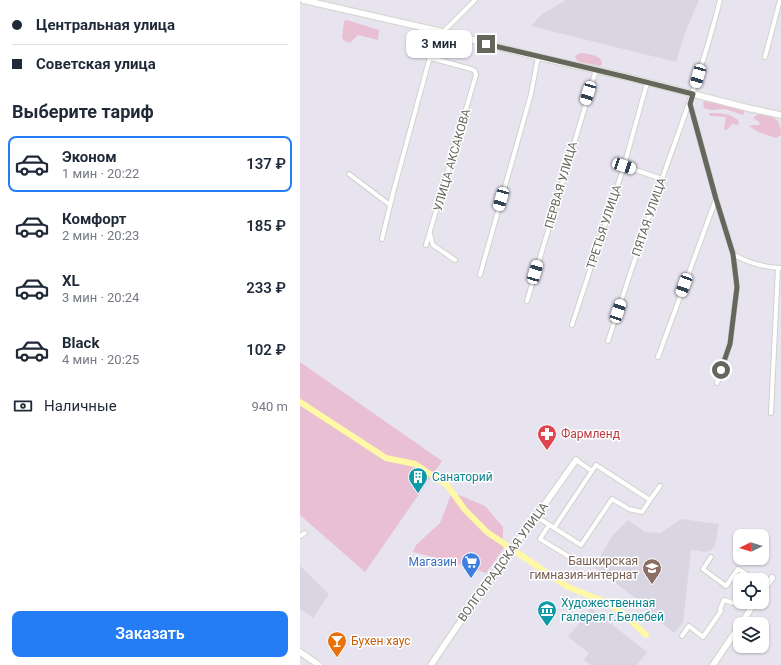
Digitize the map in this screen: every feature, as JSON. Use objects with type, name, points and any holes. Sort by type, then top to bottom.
[{"type":"main road","points":[[303,0],[781,115]]},
{"type":"main road","name":"ВОЛГОГРАДСКАЯ УЛИЦА","points":[[431,665],[576,460]]},
{"type":"main road","points":[[713,665],[733,635]]},
{"type":"main road","points":[[300,652],[320,665]]},
{"type":"street","points":[[382,239],[431,58],[440,32],[475,0]]},
{"type":"street","name":"ПЯТАЯ УЛИЦА","points":[[608,341],[662,179],[690,104],[709,43],[720,0]]},
{"type":"street","points":[[764,57],[780,0]]},
{"type":"street","points":[[480,274],[531,94],[538,57]]},
{"type":"street","name":"УЛИЦА АКСАКОВА","points":[[426,245],[476,75],[471,68],[431,58]]},
{"type":"street","name":"ПЕРВАЯ УЛИЦА","points":[[526,301],[596,70]]},
{"type":"street","name":"ТРЕТЬЯ УЛИЦА","points":[[572,325],[624,166],[647,83]]},
{"type":"street","points":[[690,104],[733,254],[737,287],[730,344],[717,383]]},
{"type":"street","points":[[624,166],[662,179]]},
{"type":"street","points":[[349,174],[390,205]]},
{"type":"street","points":[[658,357],[716,199]]},
{"type":"street","points":[[430,234],[433,245],[455,260]]},
{"type":"street","points":[[733,254],[760,266],[780,268],[771,413]]},
{"type":"street","points":[[576,460],[592,471]]},
{"type":"street","points":[[554,528],[596,465],[650,500]]},
{"type":"street","points":[[537,517],[581,545],[612,499],[628,509],[642,512],[660,486]]},
{"type":"street","points":[[549,525],[540,539],[572,559]]},
{"type":"street","points":[[300,536],[305,533]]},
{"type":"street","points":[[711,557],[703,569],[726,586],[733,576]]},
{"type":"street","points":[[735,573],[738,569],[745,573]]},
{"type":"street","points":[[682,636],[689,626],[703,637],[721,611],[720,609],[724,600],[733,603]]},
{"type":"shaded area","points":[[566,0],[699,0],[685,33],[676,62],[531,26],[542,14]]},
{"type":"shaded area","points":[[347,20],[379,30],[378,40],[358,35],[350,43],[345,41],[342,38],[344,21]]},
{"type":"shaded area","points":[[582,53],[601,59],[602,64],[600,66],[580,62],[575,56]]},
{"type":"shaded area","points":[[706,101],[745,110],[743,115],[725,109],[711,110],[704,108],[703,102]]},
{"type":"shaded area","points":[[709,113],[720,113],[732,116],[738,120],[739,125],[732,124],[728,129],[724,130],[726,117],[710,116]]},
{"type":"shaded area","points":[[759,113],[776,119],[780,125],[781,135],[776,138],[758,132],[749,126],[760,125],[759,122],[753,118]]},
{"type":"shaded area","points":[[300,362],[442,461],[365,572],[300,515]]},
{"type":"shaded area","points":[[452,492],[485,506],[503,527],[503,549],[486,573],[413,552],[416,545],[440,523]]},
{"type":"shaded area","name":"Башкирская гимназия-интернат","points":[[681,519],[719,524],[715,546],[711,550],[706,552],[691,550],[683,622],[674,633],[642,606],[642,603],[594,567],[612,536],[628,520],[645,532],[661,533]]},
{"type":"shaded area","points":[[300,566],[329,594],[313,618],[300,609]]},
{"type":"shaded area","points":[[591,608],[647,652],[637,665],[591,665],[584,660],[589,653],[568,637]]},
{"type":"waterway","points":[[300,402],[386,458],[415,464],[447,485],[465,510],[487,532],[568,587],[608,603],[627,617],[646,635]]},
{"type":"place","name":"Фармленд","points":[[547,451]]},
{"type":"place","name":"Санаторий","points":[[418,494]]},
{"type":"place","name":"Магазин","points":[[471,579]]},
{"type":"place","name":"Башкирская гимназия-интернат","points":[[652,585]]},
{"type":"place","name":"Художественная галерея г.Белебей","points":[[547,627]]},
{"type":"place","name":"Бухен хаус","points":[[337,658]]},
{"type":"route","points":[[486,44],[693,94],[690,104],[733,254],[736,276],[737,287],[730,344],[721,370]]}]
